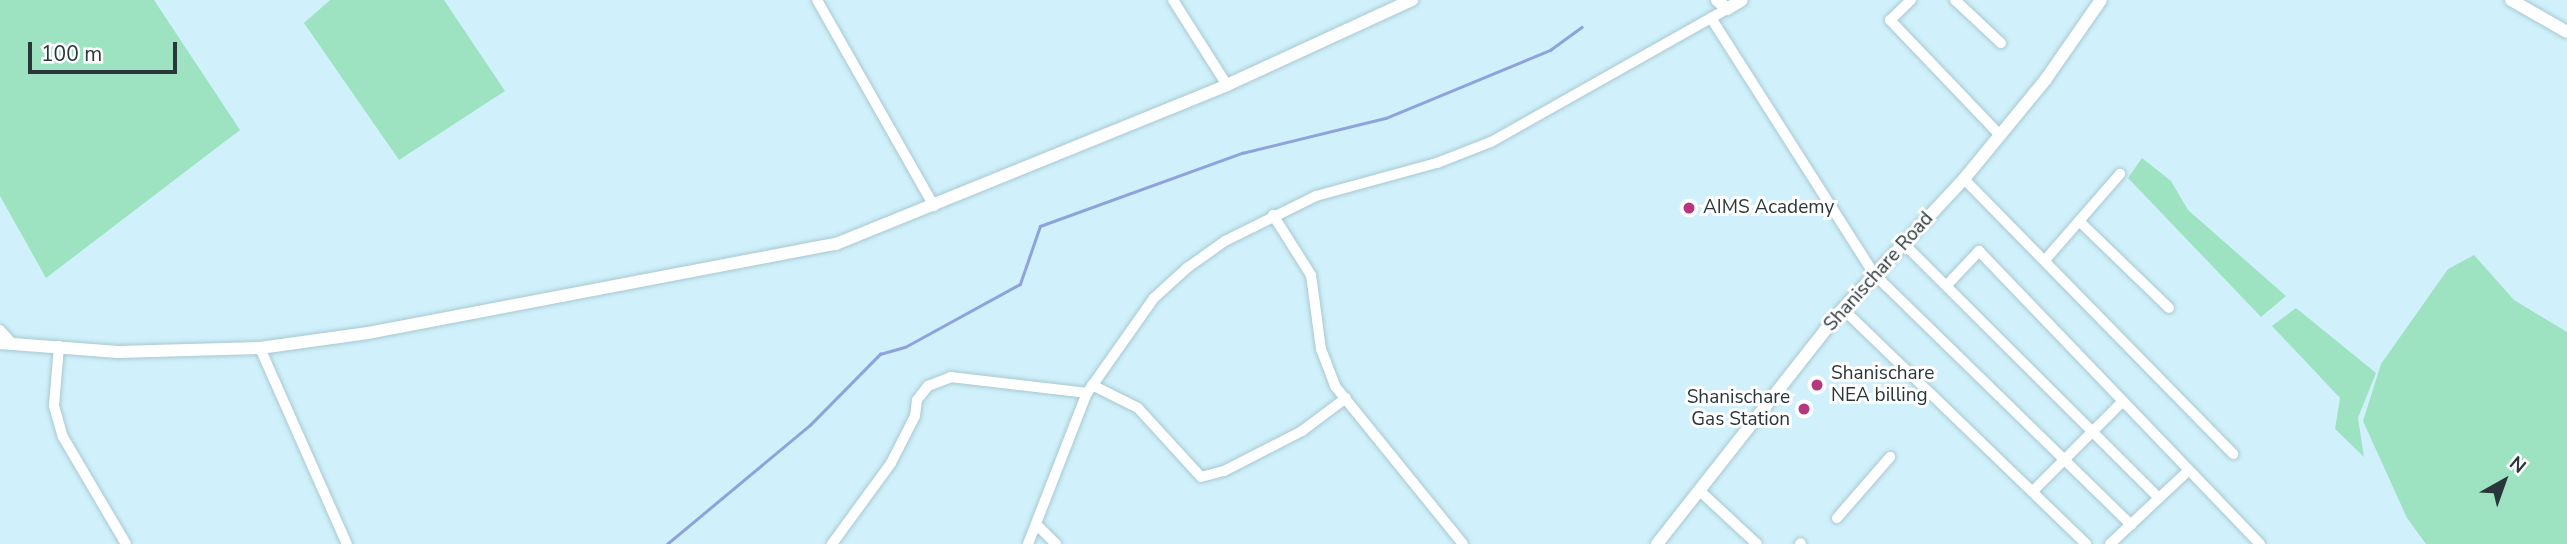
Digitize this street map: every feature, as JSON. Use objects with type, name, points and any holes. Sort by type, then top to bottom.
[{"type":"street","points":[[817,0],[934,206]]},
{"type":"street","points":[[1173,0],[1227,86]]},
{"type":"street","points":[[0,330],[5,342],[118,352],[260,348],[368,332],[836,244],[934,206],[1118,126],[1227,86],[1412,0]]},
{"type":"street","points":[[1028,544],[1089,389],[1154,298],[1207,253],[1273,215],[1316,195],[1437,163],[1491,142],[1711,18],[1722,4],[1742,0]]},
{"type":"street","points":[[1955,0],[2001,43]]},
{"type":"street","name":"Shanischare Road","points":[[1657,544],[1701,492],[1843,309],[1964,179],[2046,79],[2101,0]]},
{"type":"street","points":[[2511,0],[2567,32]]},
{"type":"street","points":[[1909,1],[1890,20],[2000,135]]},
{"type":"street","points":[[1711,18],[1875,275],[2131,525]]},
{"type":"street","points":[[2046,259],[2120,174]]},
{"type":"street","points":[[1964,179],[2046,259],[2233,454]]},
{"type":"street","points":[[1273,215],[1311,275],[1324,359],[1335,386],[1463,544]]},
{"type":"street","points":[[2079,221],[2169,307]]},
{"type":"street","points":[[1903,243],[2094,430],[2159,498]]},
{"type":"street","points":[[1947,285],[1979,251],[2260,544]]},
{"type":"street","points":[[1843,309],[2086,544]]},
{"type":"street","points":[[59,346],[54,406],[63,437],[126,544]]},
{"type":"street","points":[[260,348],[347,544]]},
{"type":"street","points":[[832,544],[891,463],[915,416],[917,400],[928,386],[951,377],[1089,389],[1138,408],[1201,477],[1224,471],[1302,431],[1346,398]]},
{"type":"street","points":[[2034,491],[2123,401]]},
{"type":"street","points":[[1837,518],[1890,457]]},
{"type":"street","points":[[2110,544],[2189,470]]},
{"type":"street","points":[[1701,492],[1757,544]]},
{"type":"street","points":[[1037,525],[1056,544]]},
{"type":"green space","points":[[0,0],[154,0],[240,130],[46,278],[0,196]]},
{"type":"green space","points":[[330,0],[444,0],[505,91],[399,160],[304,23]]},
{"type":"green space","points":[[2142,158],[2171,181],[2188,210],[2286,296],[2261,317],[2128,178]]},
{"type":"green space","points":[[2474,255],[2514,300],[2567,332],[2567,544],[2426,544],[2407,518],[2363,421],[2381,364],[2448,269]]},
{"type":"green space","points":[[2296,308],[2376,373],[2358,418],[2364,457],[2335,429],[2340,398],[2272,326]]},
{"type":"waterway","points":[[667,544],[810,425],[880,354],[905,347],[1020,284],[1040,226],[1242,153],[1386,118],[1550,50],[1582,27]]},
{"type":"place","name":"AIMS Academy","points":[[1689,208]]},
{"type":"place","name":"Shanischare NEA billing","points":[[1817,385]]},
{"type":"place","name":"Shanischare Gas Station","points":[[1804,409]]}]
